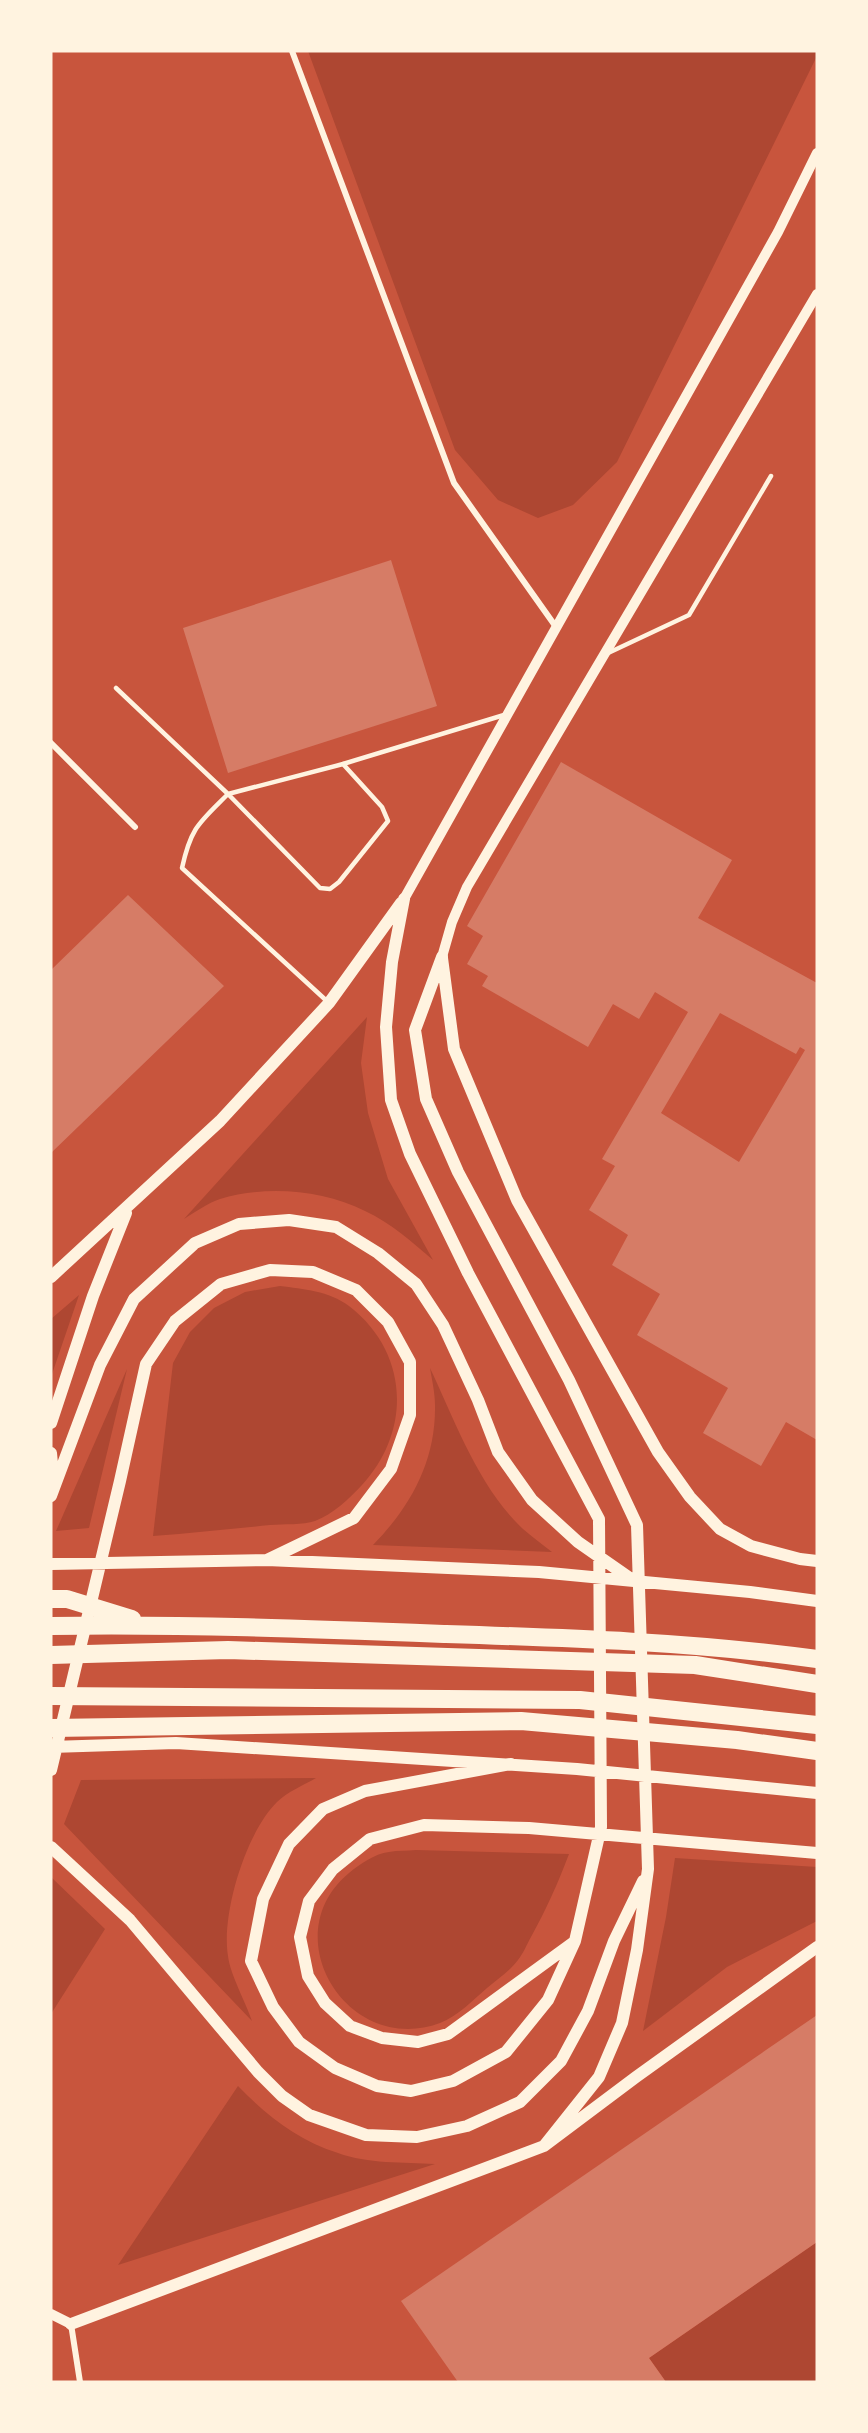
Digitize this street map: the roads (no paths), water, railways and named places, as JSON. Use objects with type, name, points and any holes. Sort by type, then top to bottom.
[{"type":"highway","points":[[51,1599],[67,1599],[228,1650]]},
{"type":"highway","points":[[51,1626],[176,1624],[539,1637],[744,1649],[817,1659]]},
{"type":"highway","points":[[51,1655],[228,1650],[694,1665],[817,1684]]},
{"type":"highway","points":[[51,1696],[580,1700],[817,1725]]},
{"type":"highway","points":[[51,1728],[521,1721],[737,1740],[817,1751]]},
{"type":"main road","points":[[51,1277],[128,1209],[220,1121],[328,1003],[404,899]]},
{"type":"main road","points":[[404,899],[392,962],[386,1027],[391,1100],[410,1154],[468,1273],[599,1519],[601,1827],[575,1941],[548,2000],[506,2052],[453,2081],[411,2091],[377,2086],[335,2068],[299,2042],[273,2007],[251,1961],[263,1899],[289,1844],[323,1809],[365,1791],[511,1764]]},
{"type":"main road","points":[[442,957],[454,1049],[518,1200],[658,1452],[690,1497],[720,1529],[751,1546],[800,1559],[817,1561]]},
{"type":"main road","points":[[442,957],[415,1030],[426,1099],[458,1172],[569,1380],[637,1525],[648,1869],[637,1950],[622,2023],[599,2077],[544,2146]]},
{"type":"main road","points":[[51,1423],[93,1296],[128,1209]]},
{"type":"main road","points":[[53,1492],[100,1365],[134,1299],[195,1243],[239,1224],[290,1220],[336,1227],[378,1253],[417,1284],[442,1325],[478,1400],[498,1452],[532,1500],[578,1542],[634,1581]]},
{"type":"main road","points":[[51,1770],[146,1364],[175,1321],[221,1284],[270,1270],[313,1272],[357,1290],[388,1322],[410,1362],[410,1415],[391,1469],[354,1518],[267,1560]]},
{"type":"main road","points":[[51,1453],[53,1492]]},
{"type":"main road","points":[[51,1564],[267,1560],[538,1572],[750,1592],[817,1601]]},
{"type":"main road","points":[[51,1747],[176,1743],[577,1769],[817,1793]]},
{"type":"main road","points":[[575,1941],[448,2034],[418,2042],[382,2038],[350,2026],[325,2003],[308,1976],[300,1937],[309,1901],[333,1869],[370,1839],[424,1825],[529,1828],[817,1853]]},
{"type":"main road","points":[[51,1847],[130,1920],[258,2072],[282,2096],[309,2115],[366,2135],[417,2137],[467,2126],[520,2102],[561,2061],[588,2011],[614,1941],[648,1869]]},
{"type":"main road","points":[[71,2324],[544,2146],[817,1947]]},
{"type":"street","points":[[292,51],[454,483],[556,627]]},
{"type":"street","points":[[404,899],[778,232],[817,153]]},
{"type":"street","points":[[442,957],[452,922],[467,886],[817,294]]},
{"type":"street","points":[[51,743],[135,827]]},
{"type":"street","points":[[51,2314],[71,2324],[80,2382]]},
{"type":"lane","points":[[601,657],[689,615],[771,476]]},
{"type":"lane","points":[[116,688],[228,794],[320,888],[330,889],[339,882],[388,821],[382,807],[343,764]]},
{"type":"lane","points":[[328,1003],[182,868],[187,843],[196,826],[228,794],[343,764],[507,715]]}]
